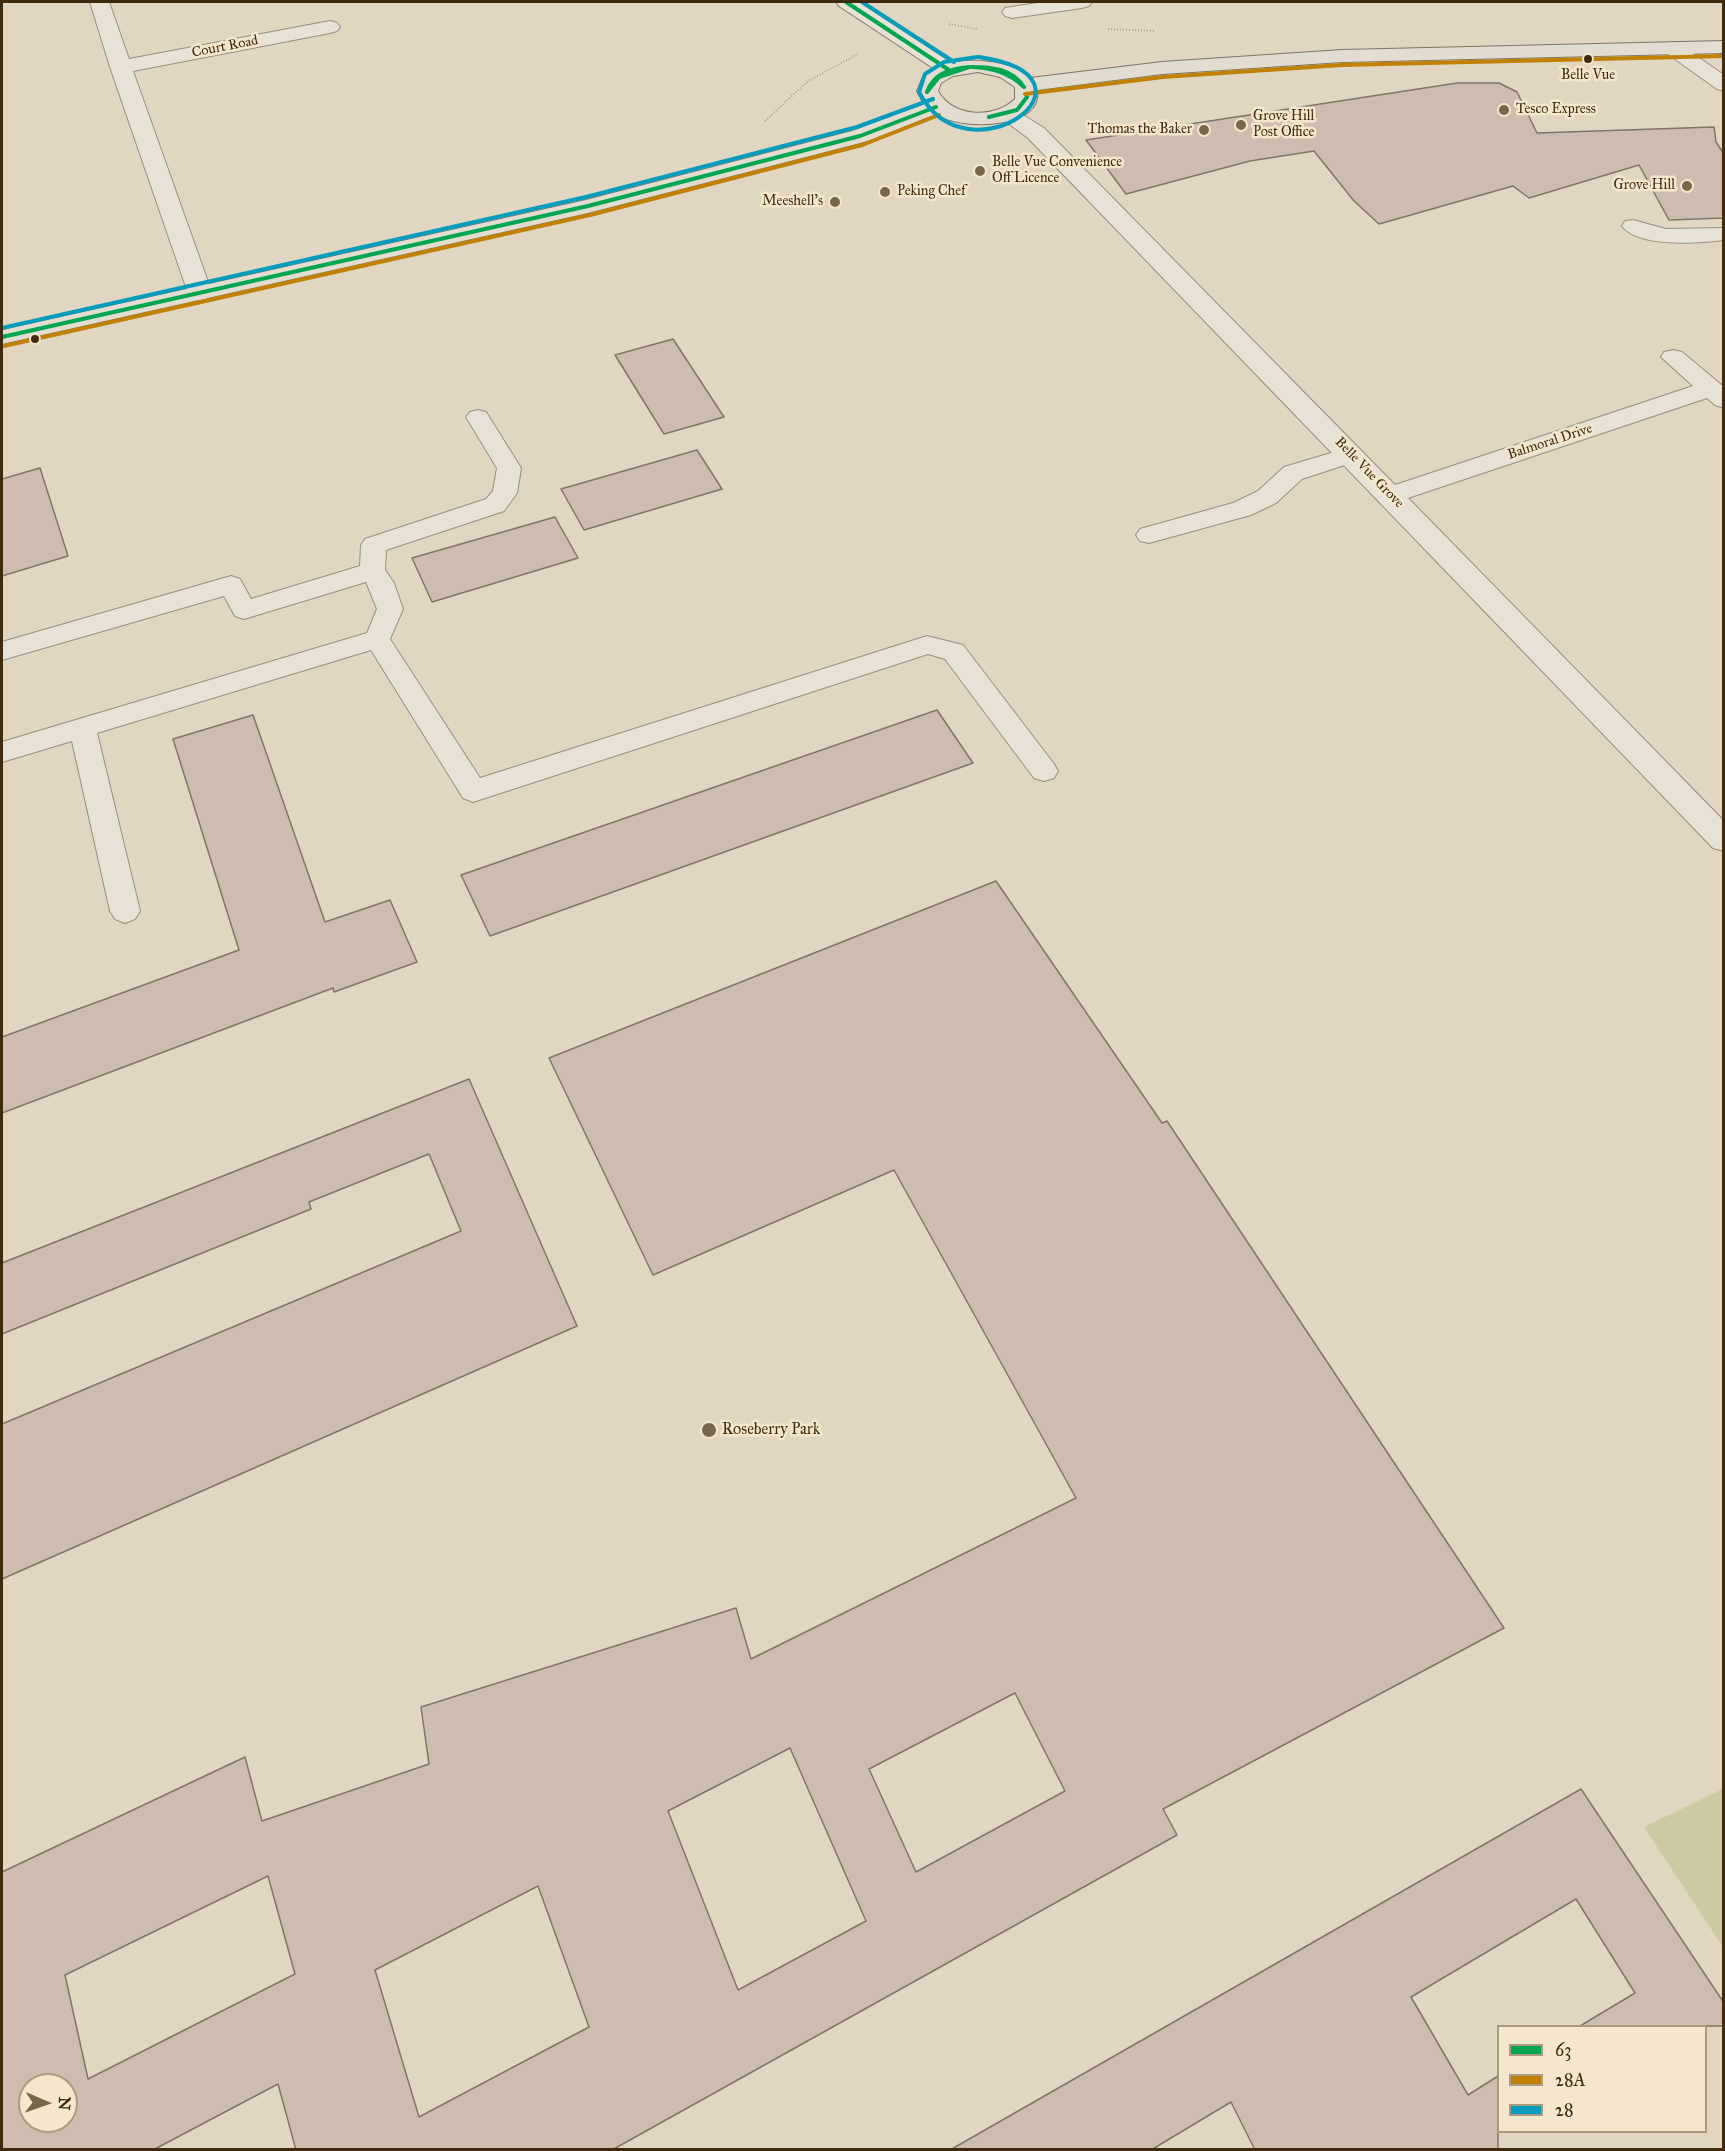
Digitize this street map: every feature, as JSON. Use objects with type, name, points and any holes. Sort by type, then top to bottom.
[{"type":"main road","points":[[1024,85],[1162,68],[1342,56],[1724,47]]},
{"type":"main road","points":[[963,67],[993,68],[1017,78],[1024,85],[1027,93],[1025,101],[1008,114],[978,119],[947,114],[929,100],[927,91],[929,83],[949,70],[963,67]]},
{"type":"main road","points":[[2,337],[588,206],[860,136],[936,107]]},
{"type":"street","points":[[99,2],[200,293]]},
{"type":"street","points":[[846,2],[949,70]]},
{"type":"street","points":[[1012,12],[1082,2]]},
{"type":"street","name":"Court Road","points":[[120,67],[330,27]]},
{"type":"street","points":[[1672,48],[1724,85]]},
{"type":"street","name":"Belle Vue Grove","points":[[1008,114],[1036,133],[1352,455],[1724,840]]},
{"type":"street","name":"Balmoral Drive","points":[[1673,357],[1717,395]]},
{"type":"street","name":"Balmoral Drive","points":[[1390,495],[1717,395]]},
{"type":"lane","points":[[1633,226],[1644,232],[1691,237],[1724,234]]},
{"type":"lane","points":[[2,752],[377,639],[390,609],[381,583],[372,571],[374,545],[495,505],[505,493],[509,468],[478,417]]},
{"type":"lane","points":[[1149,535],[1242,509],[1267,498],[1281,482],[1293,473],[1352,455]]},
{"type":"lane","points":[[2,651],[231,585],[244,610],[372,571]]},
{"type":"lane","points":[[377,639],[473,791],[927,645],[954,652],[1044,771]]},
{"type":"lane","points":[[82,727],[125,911]]},
{"type":"path","points":[[947,23],[981,30]]},
{"type":"path","points":[[1100,29],[1156,31]]},
{"type":"path","points":[[752,164],[740,145],[808,81],[864,51]]},
{"type":"shaded area","points":[[1723,1789],[1723,1947],[1644,1827]]},
{"type":"building","points":[[1457,83],[1499,83],[1517,92],[1537,133],[1714,127],[1716,142],[1724,154],[1724,218],[1669,220],[1639,165],[1529,198],[1513,186],[1379,224],[1354,201],[1314,151],[1250,161],[1126,194],[1086,140]]},
{"type":"building","points":[[673,339],[724,417],[664,434],[615,355]]},
{"type":"building","points":[[697,450],[722,489],[584,530],[561,489]]},
{"type":"building","points":[[40,468],[68,556],[2,576],[2,479]]},
{"type":"building","points":[[555,517],[578,558],[432,602],[412,558]]},
{"type":"building","points":[[937,710],[973,763],[490,936],[461,875]]},
{"type":"building","points":[[253,715],[325,922],[390,900],[417,962],[334,992],[333,988],[2,1113],[2,1037],[239,950],[173,739]]},
{"type":"building","points":[[996,881],[1162,1123],[1167,1121],[1504,1628],[1163,1809],[1177,1835],[612,2150],[296,2150],[278,2084],[153,2150],[2,2150],[2,1872],[245,1757],[262,1821],[429,1764],[421,1707],[736,1608],[751,1659],[1076,1498],[894,1170],[653,1275],[549,1058]],"holes":[[[1015,1693],[1065,1791],[916,1872],[869,1769]],[[790,1748],[866,1921],[738,1990],[668,1811]],[[268,1876],[295,1974],[88,2079],[65,1975]],[[538,1886],[589,2027],[419,2117],[375,1970]]]},
{"type":"building","points":[[469,1079],[577,1326],[2,1579],[2,1424],[461,1231],[429,1154],[309,1202],[311,1209],[2,1334],[2,1263]]},
{"type":"building","points":[[1581,1789],[1724,2003],[1724,2026],[1582,2025],[1635,1993],[1576,1899],[1411,1997],[1468,2095],[1497,2077],[1498,2150],[1255,2150],[1231,2102],[1151,2150],[950,2150]]},
{"type":"transit line","name":"63","points":[[846,2],[949,70]]},
{"type":"transit line","name":"28","points":[[862,2],[954,62]]},
{"type":"transit line","name":"28A","points":[[1025,94],[1163,77],[1342,65],[1724,56]]},
{"type":"transit line","name":"28","points":[[977,57],[944,62],[925,74],[919,92],[926,105],[949,123],[979,129],[995,128],[1022,117],[1031,108],[1036,97],[1028,74],[1013,65],[979,57]]},
{"type":"transit line","name":"63","points":[[927,92],[933,80],[943,73],[969,67]]},
{"type":"transit line","name":"63","points":[[927,92],[939,77],[950,71],[969,67]]},
{"type":"transit line","name":"63","points":[[972,67],[994,68],[1008,72],[1015,76],[1024,87]]},
{"type":"transit line","name":"63","points":[[972,67],[1000,71],[1013,77],[1024,87]]},
{"type":"transit line","name":"63","points":[[989,117],[1017,110],[1027,97]]},
{"type":"transit line","name":"28","points":[[2,328],[586,197],[857,127],[933,99]]},
{"type":"transit line","name":"63","points":[[2,337],[588,206],[860,136],[936,107]]},
{"type":"transit line","name":"28A","points":[[4,346],[590,215],[862,145],[939,115]]},
{"type":"place","name":"Belle Vue","points":[[1588,59]]},
{"type":"place","name":"Tesco Express","points":[[1504,110]]},
{"type":"place","name":"Grove Hill Post Office","points":[[1241,125]]},
{"type":"place","name":"Thomas the Baker","points":[[1204,130]]},
{"type":"place","name":"Belle Vue Convenience Off Licence","points":[[980,171]]},
{"type":"place","name":"Grove Hill","points":[[1687,186]]},
{"type":"place","name":"Peking Chef","points":[[885,192]]},
{"type":"place","name":"Meeshell's","points":[[835,202]]},
{"type":"place","name":"Roseberry Park","points":[[709,1430]]}]
